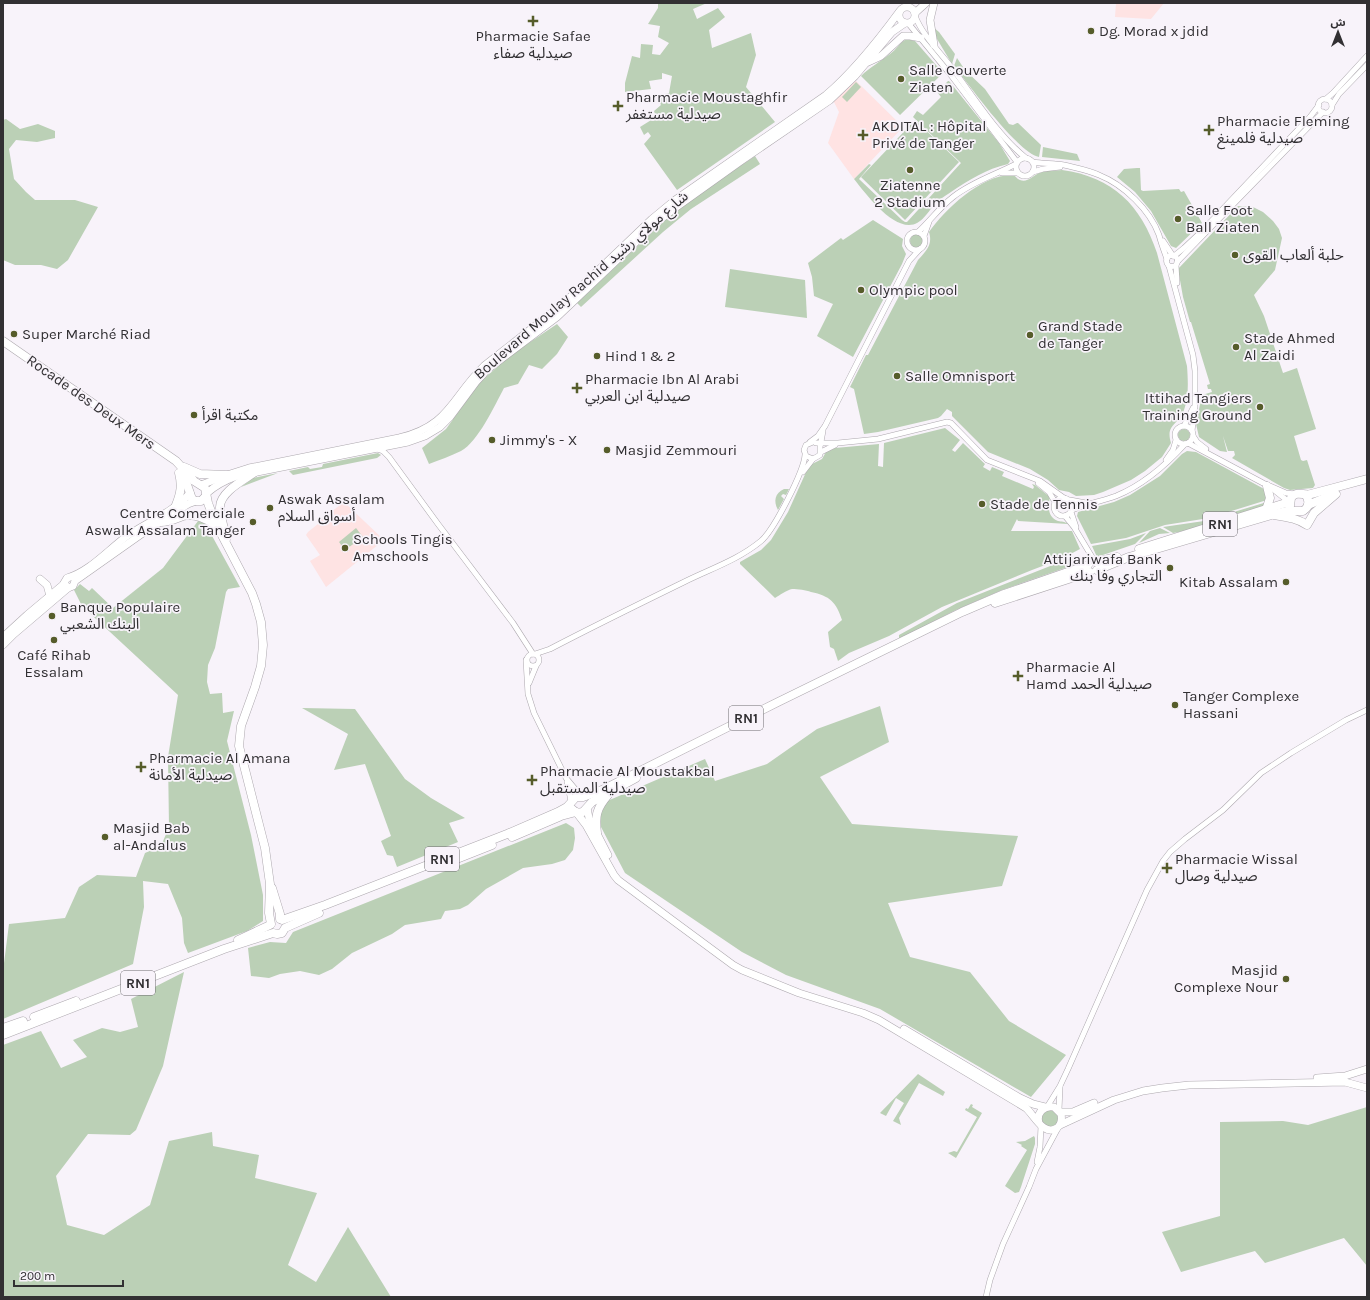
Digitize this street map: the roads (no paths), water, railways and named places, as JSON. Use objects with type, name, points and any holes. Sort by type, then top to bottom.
[{"type":"highway","name":"Rocade des Deux Mers","points":[[3,341],[178,463],[188,475],[206,488],[216,524],[258,608],[262,630],[263,645],[261,666],[255,687],[240,726],[239,746],[265,848],[270,884],[269,913],[271,927]]},
{"type":"highway","points":[[178,463],[200,474],[227,474]]},
{"type":"highway","points":[[176,505],[181,495],[182,487],[178,463]]},
{"type":"highway","name":"Rocade des Deux Mers","points":[[178,463],[190,492],[190,497],[196,501],[216,524]]},
{"type":"highway","points":[[227,545],[221,511],[221,501],[233,488],[255,472]]},
{"type":"highway","points":[[1294,511],[1289,502],[1295,494],[1301,493],[1306,495],[1330,490],[1367,479]]},
{"type":"highway","name":"RN1","points":[[1268,513],[1303,511],[1307,508],[1308,504],[1367,484]]},
{"type":"highway","points":[[190,492],[193,486],[200,485]]},
{"type":"highway","points":[[1265,485],[1270,498],[1268,513],[1301,521],[1307,525],[1314,512],[1336,494]]},
{"type":"highway","points":[[196,501],[203,500],[207,495]]},
{"type":"highway","points":[[1306,495],[1308,504]]},
{"type":"highway","name":"RN1","points":[[283,922],[507,834],[558,812],[567,807],[576,797],[582,797],[602,790],[962,612],[1004,594],[1092,566],[1129,557],[1268,513],[1289,502]]},
{"type":"highway","points":[[161,522],[169,522],[185,516],[190,516],[216,524]]},
{"type":"highway","name":"RN1","points":[[3,1034],[224,949],[271,927],[274,920],[283,922],[325,910],[473,853],[561,816],[576,812],[583,812],[590,803],[657,767],[917,637],[985,606],[1092,566]]},
{"type":"highway","points":[[597,833],[597,811],[610,792]]},
{"type":"highway","points":[[582,797],[587,802],[587,808]]},
{"type":"highway","points":[[571,802],[571,808],[576,812]]},
{"type":"highway","name":"Rocade des Deux Mers","points":[[270,884],[283,922]]},
{"type":"highway","name":"RN1","points":[[271,927],[277,934],[282,933],[283,922]]},
{"type":"highway","name":"RN1","points":[[3,1028],[271,927]]},
{"type":"main road","points":[[915,14],[910,5],[903,8],[899,12],[899,18],[907,23],[913,20],[915,14],[926,3]]},
{"type":"main road","points":[[934,3],[930,20],[934,45]]},
{"type":"main road","name":"Boulevard Moulay Rachid شارع مولاي رشيد","points":[[200,485],[227,474],[249,468],[399,438],[414,434],[430,426],[445,415],[484,366],[564,303],[666,207],[826,96],[873,47],[899,12]]},
{"type":"main road","name":"Boulevard Moulay Rachid شارع مولاي رشيد","points":[[207,495],[213,488],[231,479],[255,472],[417,439],[440,427],[450,417],[488,369],[557,317],[656,223],[697,191],[830,100],[866,63],[892,32],[907,23]]},
{"type":"main road","points":[[866,63],[881,56],[903,36],[921,38]]},
{"type":"main road","points":[[73,579],[129,535],[176,505],[190,492]]},
{"type":"main road","points":[[73,579],[188,504],[196,501]]},
{"type":"main road","points":[[40,578],[47,585],[50,596]]},
{"type":"main road","points":[[3,637],[50,596],[66,586],[73,586],[73,579]]},
{"type":"main road","points":[[3,645],[66,586]]},
{"type":"main road","points":[[587,808],[589,818],[615,869],[621,877],[738,962],[794,986],[874,1013],[891,1021],[1020,1098],[1033,1104],[1052,1107],[1059,1111],[1073,1112],[1126,1092],[1162,1084],[1345,1076],[1366,1069]]},
{"type":"main road","points":[[576,812],[586,825],[618,880],[733,964],[742,970],[799,993],[873,1017],[1026,1108],[1040,1124],[1048,1130],[1054,1130],[1059,1126],[1114,1100],[1143,1091],[1169,1087],[1345,1082],[1366,1088]]},
{"type":"main road","points":[[1366,1069],[1360,1074],[1359,1079],[1360,1083],[1366,1088]]},
{"type":"main road","points":[[1040,1124],[1040,1112],[1046,1107]]},
{"type":"main road","points":[[1059,1111],[1062,1119],[1059,1126]]},
{"type":"street","points":[[915,14],[922,30],[999,130],[1026,158],[1033,162],[1066,166],[1100,175],[1122,188],[1132,197],[1145,211],[1159,235],[1173,256],[1177,259],[1177,294]]},
{"type":"street","points":[[907,23],[950,74],[1017,163],[1018,173]]},
{"type":"street","points":[[1167,259],[1184,248],[1201,232],[1310,117],[1321,101],[1326,99],[1337,89],[1367,56]]},
{"type":"street","points":[[1169,266],[1172,267],[1176,264],[1324,112],[1330,111],[1332,105],[1340,94],[1367,65]]},
{"type":"street","points":[[1326,99],[1329,100],[1332,105]]},
{"type":"street","points":[[1319,105],[1320,109],[1324,112]]},
{"type":"street","points":[[909,261],[909,246],[907,242],[908,237],[912,233],[918,232],[954,197],[974,183],[1017,163],[1021,159],[1026,158]]},
{"type":"street","points":[[1033,162],[1035,167],[1033,172]]},
{"type":"street","points":[[995,174],[1018,173],[1026,176],[1033,172],[1047,168],[1066,166]]},
{"type":"street","points":[[817,445],[825,426],[909,261],[925,243],[924,236],[930,220]]},
{"type":"street","points":[[918,232],[924,236]]},
{"type":"street","points":[[1034,480],[1049,492],[1055,502],[1054,507],[1056,514],[1065,516],[1072,511],[1091,503],[1116,496],[1145,480],[1173,457],[1192,434],[1196,371],[1177,294],[1159,235]]},
{"type":"street","points":[[909,246],[913,250],[920,250]]},
{"type":"street","points":[[1163,465],[1173,450],[1177,430],[1184,426],[1195,404]]},
{"type":"street","points":[[799,477],[804,460],[804,448],[817,445],[878,439],[947,422],[952,424],[987,460],[1043,483],[1064,498],[1091,503]]},
{"type":"street","points":[[527,659],[529,655],[550,649],[667,590],[727,563],[749,550],[763,539],[772,527],[799,477],[813,459],[818,457],[818,436],[825,426]]},
{"type":"street","points":[[1184,426],[1189,428],[1197,442],[1218,458]]},
{"type":"street","points":[[1176,440],[1218,458],[1265,485],[1289,502]]},
{"type":"street","points":[[817,445],[832,446],[843,442]]},
{"type":"street","points":[[389,457],[390,450],[396,444]]},
{"type":"street","points":[[376,448],[383,451],[389,457],[513,623],[534,654],[539,657],[539,661]]},
{"type":"street","points":[[805,454],[808,458],[813,459]]},
{"type":"street","points":[[1265,485],[1286,493],[1295,494]]},
{"type":"street","points":[[1055,502],[1060,498],[1064,498]]},
{"type":"street","points":[[1070,500],[1080,537]]},
{"type":"street","points":[[1065,516],[1086,548],[1092,566]]},
{"type":"street","points":[[524,639],[527,659],[529,700],[566,778],[571,786],[582,797]]},
{"type":"street","points":[[528,686],[536,666],[550,649]]},
{"type":"street","points":[[527,659],[530,666],[536,666]]},
{"type":"street","points":[[1046,1107],[1060,1086],[1147,890],[1163,861],[1170,852],[1223,810],[1261,773],[1346,720],[1367,710]]},
{"type":"street","points":[[566,778],[571,802]]},
{"type":"street","points":[[1059,1111],[1060,1086]]},
{"type":"street","points":[[1036,1169],[1040,1147],[1040,1124]]},
{"type":"street","points":[[986,1297],[1002,1244],[1036,1169],[1059,1126]]},
{"type":"place","name":"Pharmacie Safae صيدلية صفاء","points":[[533,21]]},
{"type":"place","name":"Dg. Morad x jdid","points":[[1091,31]]},
{"type":"place","name":"Salle Couverte Ziaten","points":[[901,79]]},
{"type":"place","name":"Pharmacie Moustaghfir صيدلية مستغفر","points":[[618,106]]},
{"type":"place","name":"Pharmacie Fleming صيدلية فلمينغ","points":[[1209,130]]},
{"type":"place","name":"AKDITAL : Hôpital Privé de Tanger","points":[[863,135]]},
{"type":"place","name":"Ziatenne 2 Stadium","points":[[910,170]]},
{"type":"place","name":"Salle Foot Ball Ziaten","points":[[1178,219]]},
{"type":"place","name":"حلبة ألعاب القوى","points":[[1235,255]]},
{"type":"place","name":"Olympic pool","points":[[861,290]]},
{"type":"place","name":"Super Marché Riad","points":[[14,334]]},
{"type":"place","name":"Grand Stade de Tanger","points":[[1030,335]]},
{"type":"place","name":"Stade Ahmed Al Zaidi","points":[[1236,347]]},
{"type":"place","name":"Hind 1 & 2","points":[[597,356]]},
{"type":"place","name":"Salle Omnisport","points":[[897,376]]},
{"type":"place","name":"Pharmacie Ibn Al Arabi صيدلية ابن العربي","points":[[577,388]]},
{"type":"place","name":"Ittihad Tangiers Training Ground","points":[[1260,407]]},
{"type":"place","name":"مكتبة اقرأ","points":[[194,415]]},
{"type":"place","name":"Jimmy's - X","points":[[492,440]]},
{"type":"place","name":"Masjid Zemmouri","points":[[607,450]]},
{"type":"place","name":"Stade de Tennis","points":[[982,504]]},
{"type":"place","name":"Aswak Assalam أسواق السلام","points":[[270,508]]},
{"type":"place","name":"Centre Comerciale Aswalk Assalam Tanger","points":[[253,522]]},
{"type":"place","name":"Schools Tingis Amschools","points":[[345,548]]},
{"type":"place","name":"Attijariwafa Bank التجاري وفا بنك","points":[[1170,568]]},
{"type":"place","name":"Kitab Assalam","points":[[1286,582]]},
{"type":"place","name":"Banque Populaire البنك الشعبي","points":[[52,616]]},
{"type":"place","name":"Café Rihab Essalam","points":[[54,640]]},
{"type":"place","name":"Pharmacie Al Hamd صيدلية الحمد","points":[[1018,676]]},
{"type":"place","name":"Tanger Complexe Hassani","points":[[1175,705]]},
{"type":"place","name":"Pharmacie Al Amana صيدلية الأمانة","points":[[141,767]]},
{"type":"place","name":"Pharmacie Al Moustakbal صيدلية المستقبل","points":[[532,780]]},
{"type":"place","name":"Masjid Bab al-Andalus","points":[[105,837]]},
{"type":"place","name":"Pharmacie Wissal صيدلية وصال","points":[[1167,868]]},
{"type":"place","name":"Masjid Complexe Nour","points":[[1286,979]]}]
